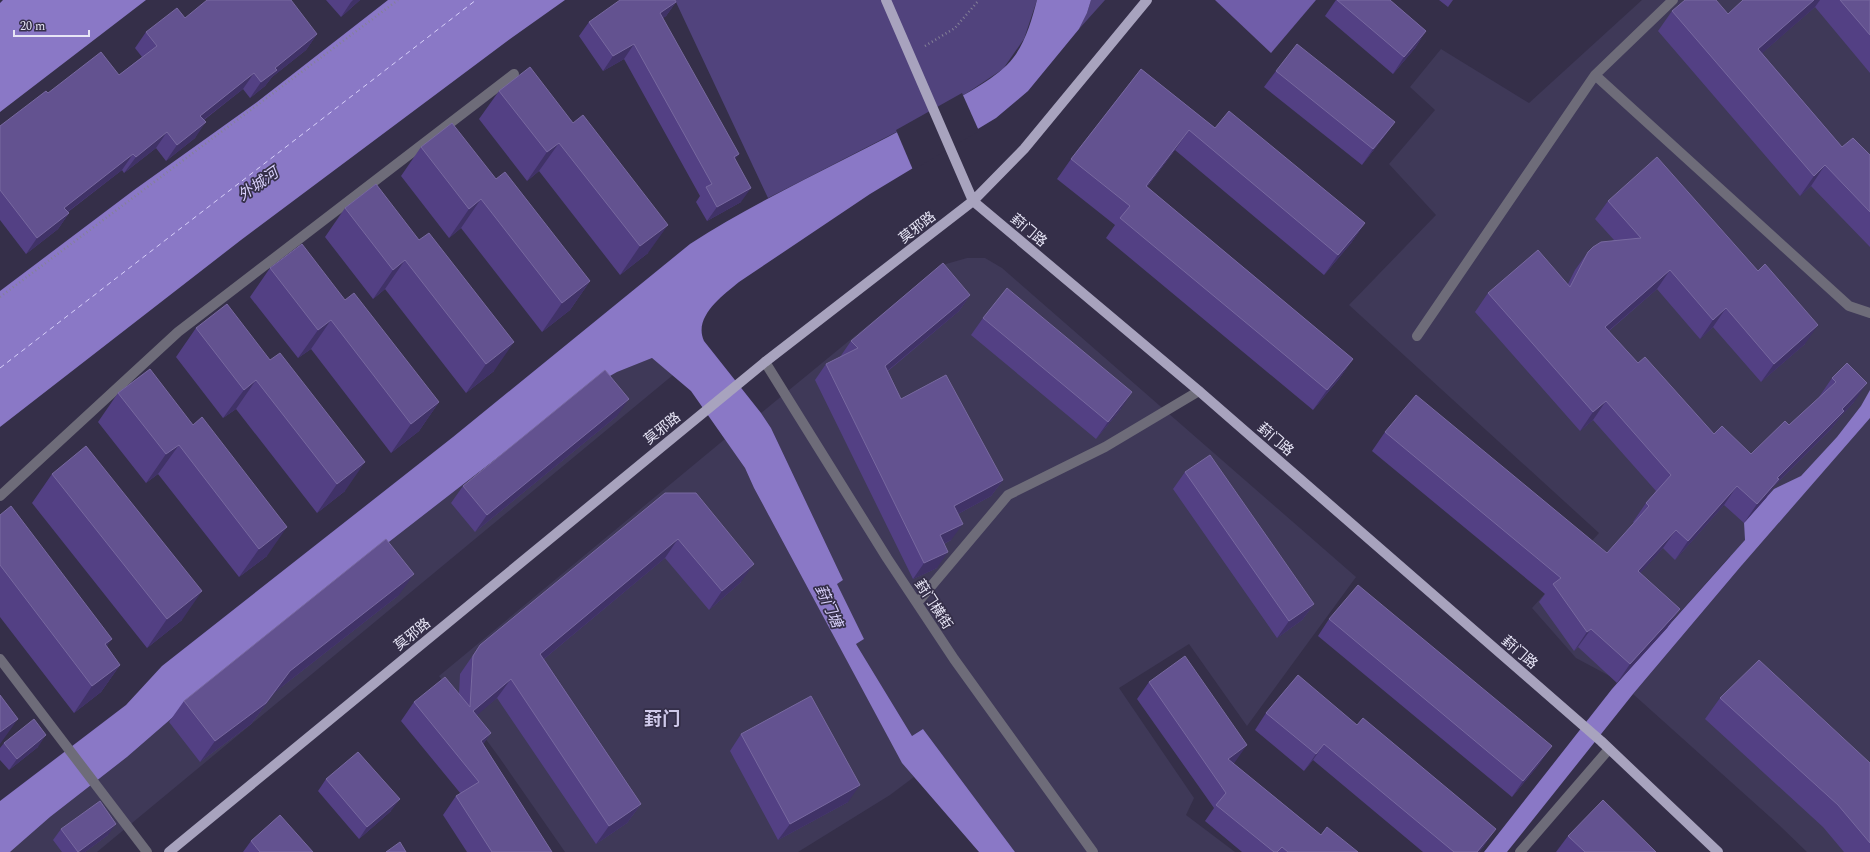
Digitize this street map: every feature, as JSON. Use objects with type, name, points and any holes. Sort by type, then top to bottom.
[{"type":"main road","name":"葑门路","points":[[886,0],[973,201],[1199,391],[1577,720],[1718,852]]},
{"type":"main road","name":"莫邪路","points":[[169,852],[765,362],[973,201],[1024,149],[1147,0]]},
{"type":"street","points":[[1417,336],[1595,75],[1673,0]]},
{"type":"street","points":[[0,496],[178,332],[514,74]]},
{"type":"street","points":[[1595,75],[1849,306],[1870,313]]},
{"type":"street","name":"葑门横街","points":[[765,362],[954,659],[1093,852]]},
{"type":"street","points":[[917,603],[1008,495],[1105,447],[1199,391]]},
{"type":"street","points":[[0,659],[147,852]]},
{"type":"street","points":[[1520,852],[1609,749]]},
{"type":"path","points":[[0,297],[398,0]]},
{"type":"path","points":[[910,55],[955,28],[979,0]]},
{"type":"shaded area","points":[[675,0],[1037,0],[1024,39],[1003,69],[967,93],[910,125],[768,198]]},
{"type":"shaded area","points":[[1091,0],[1105,0],[1079,29],[1087,13]]},
{"type":"shaded area","points":[[1215,0],[1316,0],[1271,53]]},
{"type":"shaded area","points":[[1642,0],[1870,0],[1870,852],[1807,852],[1633,694],[1742,565],[1730,556],[1619,681],[1576,658],[1532,608],[1599,533],[1349,305],[1436,215],[1389,164],[1435,110],[1410,87],[1441,49],[1529,103]]},
{"type":"shaded area","points":[[967,258],[985,258],[1002,268],[1356,577],[1247,726],[1189,644],[1119,688],[1194,798],[1186,815],[1235,852],[1015,852],[923,729],[912,736],[856,644],[864,639],[836,584],[843,580],[771,428],[761,413],[928,276],[946,264]]},
{"type":"shaded area","points":[[652,358],[673,375],[97,852],[10,852],[50,817],[127,757],[255,646],[582,392],[617,372]]},
{"type":"shaded area","points":[[725,439],[745,468],[754,488],[902,762],[914,777],[890,795],[798,852],[565,852],[499,757],[439,676]]},
{"type":"water","points":[[3,0],[146,0],[0,112],[0,3]]},
{"type":"water","name":"外城河","points":[[388,0],[565,0],[510,39],[241,240],[0,427],[0,291],[134,190],[257,102]]},
{"type":"water","name":"葑门塘","points":[[1037,0],[1091,0],[1087,13],[1079,29],[1028,91],[996,118],[870,194],[739,282],[718,300],[706,315],[702,324],[704,341],[761,413],[771,428],[843,580],[837,584],[864,639],[856,644],[912,736],[923,729],[1015,852],[979,852],[902,763],[754,488],[745,468],[691,391],[652,358],[617,372],[582,392],[255,646],[127,757],[50,817],[10,852],[0,852],[0,801],[126,705],[162,666],[453,437],[690,244],[749,209],[930,114],[981,85],[999,72],[1007,65],[1018,51],[1029,26]]},
{"type":"water","points":[[1870,390],[1870,418],[1742,565],[1633,694],[1507,852],[1484,852],[1612,689],[1745,540],[1744,522],[1774,489],[1801,476],[1837,437],[1861,406]]},
{"type":"pier","points":[[962,93],[979,131],[913,170],[896,130]]},
{"type":"building","points":[[207,0],[291,0],[317,34],[275,68],[277,70],[261,82],[254,73],[200,116],[206,122],[177,145],[167,132],[136,157],[133,154],[64,208],[69,213],[37,238],[0,190],[0,126],[46,91],[48,93],[101,52],[119,75],[157,46],[146,32],[177,8],[185,18]]},
{"type":"building","points":[[620,0],[675,0],[676,2],[660,13],[739,154],[734,157],[751,188],[717,207],[706,187],[712,184],[634,44],[613,56],[589,22]]},
{"type":"building","points":[[1337,0],[1390,0],[1426,31],[1404,57]]},
{"type":"building","points":[[1685,0],[1716,0],[1728,14],[1743,0],[1814,0],[1758,49],[1842,147],[1853,138],[1870,155],[1870,212],[1825,165],[1814,176],[1672,11]]},
{"type":"building","points":[[1840,0],[1870,0],[1870,35]]},
{"type":"building","points":[[1297,44],[1395,122],[1373,149],[1276,71]]},
{"type":"building","points":[[530,67],[573,123],[583,115],[668,225],[640,246],[559,143],[547,152],[499,91]]},
{"type":"building","points":[[1141,69],[1215,128],[1229,111],[1365,223],[1338,255],[1189,130],[1146,186],[1353,359],[1327,390],[1120,218],[1130,206],[1071,159]]},
{"type":"building","points":[[452,123],[496,179],[505,172],[590,281],[562,303],[481,199],[469,209],[421,147]]},
{"type":"building","points":[[1657,157],[1758,271],[1765,264],[1818,325],[1774,364],[1726,308],[1713,320],[1670,270],[1605,327],[1638,363],[1645,357],[1714,434],[1722,426],[1751,454],[1785,421],[1789,425],[1836,382],[1832,378],[1847,363],[1867,383],[1842,409],[1844,411],[1777,478],[1779,479],[1757,504],[1737,486],[1688,541],[1676,530],[1638,571],[1680,609],[1630,664],[1591,629],[1587,632],[1553,584],[1561,578],[1385,432],[1416,395],[1607,553],[1649,506],[1646,503],[1671,475],[1606,401],[1593,412],[1488,293],[1538,250],[1570,287],[1588,252],[1593,247],[1601,242],[1641,238],[1608,201]]},
{"type":"building","points":[[376,184],[419,240],[429,233],[514,342],[486,364],[405,260],[393,270],[345,208]]},
{"type":"building","points":[[302,244],[345,300],[354,293],[439,402],[411,424],[331,320],[318,330],[270,268]]},
{"type":"building","points":[[943,263],[970,295],[885,366],[901,399],[946,375],[1003,480],[954,506],[963,524],[940,535],[948,552],[924,563],[826,364],[858,348],[851,341]]},
{"type":"building","points":[[1007,288],[1132,392],[1108,422],[983,318]]},
{"type":"building","points":[[227,304],[270,360],[280,353],[365,462],[337,484],[256,380],[244,390],[196,328]]},
{"type":"building","points":[[150,369],[193,425],[202,417],[287,527],[259,549],[179,445],[166,454],[118,393]]},
{"type":"building","points":[[605,370],[629,399],[487,515],[463,486]]},
{"type":"building","points":[[86,446],[202,591],[167,619],[52,474]]},
{"type":"building","points":[[1210,455],[1314,604],[1289,621],[1185,472]]},
{"type":"building","points":[[665,493],[696,493],[754,564],[722,591],[678,539],[540,654],[641,804],[609,826],[511,679],[473,711],[491,733],[481,741],[552,852],[492,852],[456,796],[479,782],[414,702],[445,677],[470,707],[473,656],[480,645]]},
{"type":"building","points":[[11,506],[112,639],[105,644],[120,665],[92,686],[0,565],[0,515]]},
{"type":"building","points":[[386,539],[414,574],[290,671],[266,703],[215,741],[184,701]]},
{"type":"building","points":[[1358,585],[1552,746],[1523,781],[1329,619]]},
{"type":"building","points":[[1185,656],[1247,745],[1228,759],[1321,835],[1327,827],[1358,852],[1288,852],[1282,847],[1277,852],[1274,852],[1216,805],[1226,793],[1149,682]]},
{"type":"building","points":[[1759,660],[1870,763],[1870,843],[1838,805],[1720,698]]},
{"type":"building","points":[[1298,675],[1357,725],[1363,718],[1496,829],[1477,852],[1454,852],[1324,744],[1316,754],[1266,713]]},
{"type":"building","points":[[0,695],[18,719],[0,732]]},
{"type":"building","points":[[811,696],[860,785],[790,824],[741,734]]},
{"type":"building","points":[[34,719],[46,735],[17,759],[4,743]]},
{"type":"building","points":[[358,752],[400,799],[367,827],[326,779]]},
{"type":"building","points":[[1603,800],[1656,852],[1585,852],[1568,836]]},
{"type":"building","points":[[100,801],[116,824],[78,852],[61,829]]},
{"type":"building","points":[[280,815],[313,852],[260,852],[251,841]]},
{"type":"building","points":[[400,842],[406,852],[386,852]]},
{"type":"ferry route","points":[[0,368],[476,0]]},
{"type":"district","name":"葑门","points":[[662,719]]}]
